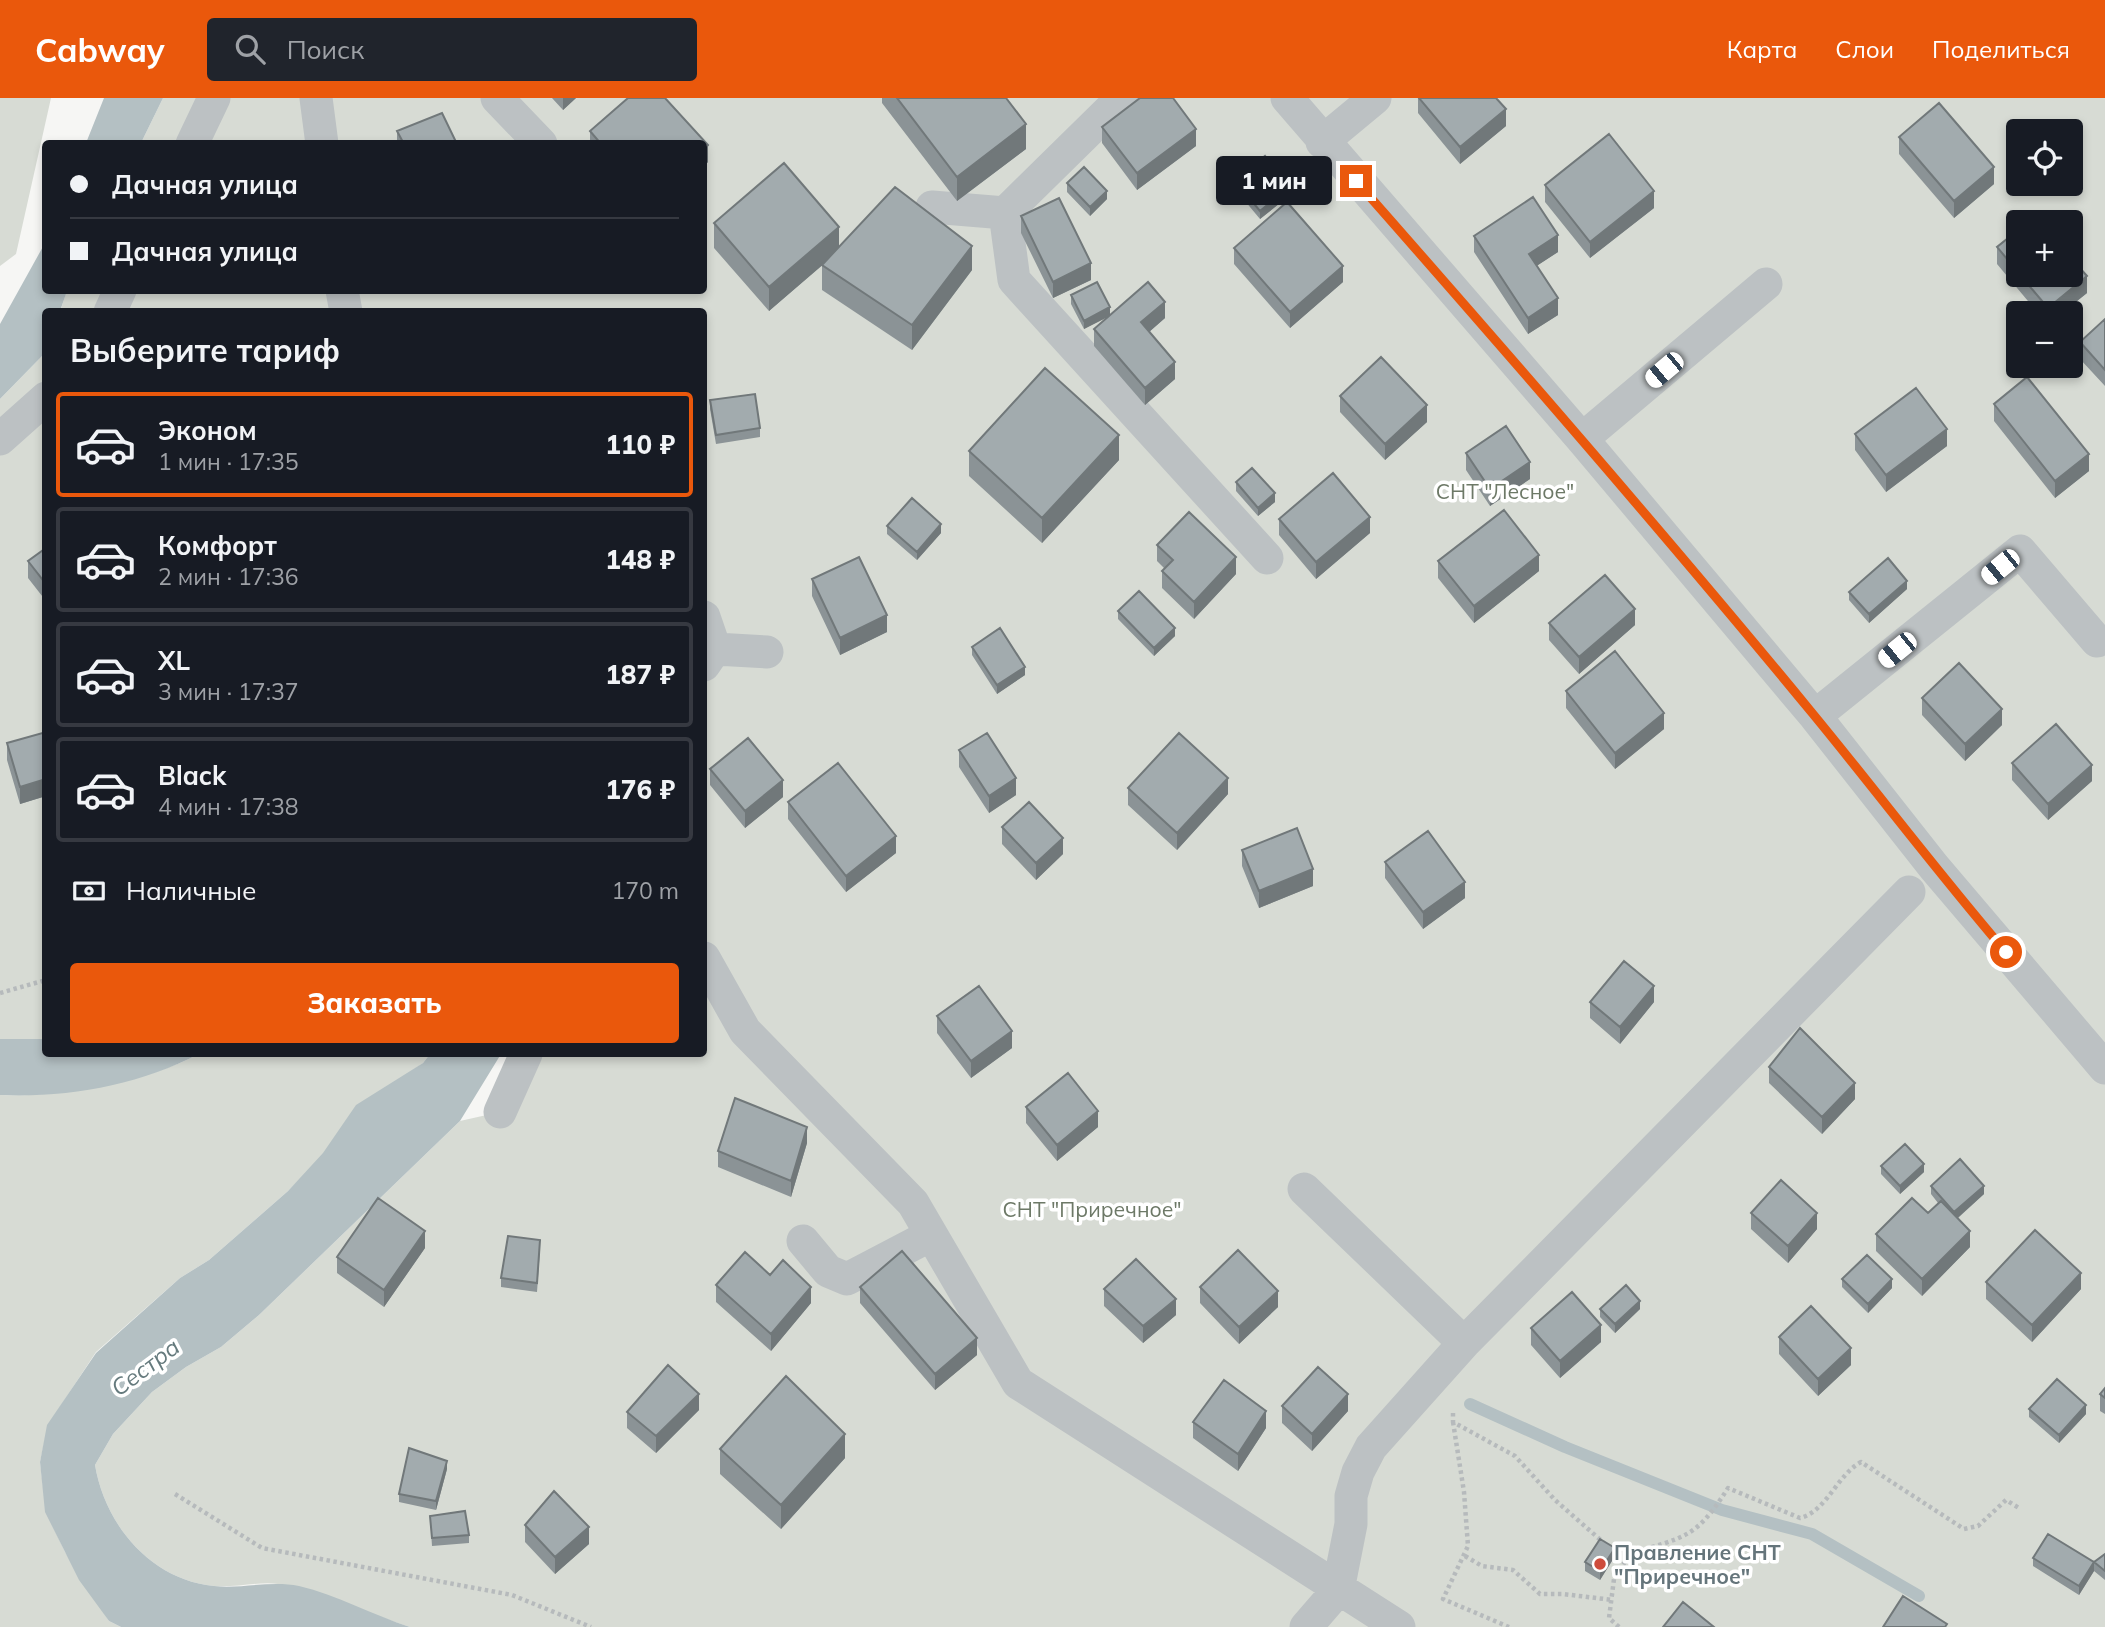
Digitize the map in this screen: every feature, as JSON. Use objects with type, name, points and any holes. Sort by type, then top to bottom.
[{"type":"street","points":[[194,140],[214,98]]},
{"type":"street","points":[[316,98],[321,140]]},
{"type":"street","points":[[497,98],[537,140]]},
{"type":"street","points":[[932,206],[1005,212],[1122,98]]},
{"type":"street","points":[[1287,98],[1322,142],[1582,439],[1815,716],[1934,867],[2105,1068]]},
{"type":"street","points":[[1322,142],[1375,98]]},
{"type":"street","points":[[1005,212],[1014,281],[1267,558]]},
{"type":"street","points":[[1582,439],[1766,284]]},
{"type":"street","points":[[0,439],[42,402]]},
{"type":"street","points":[[1815,716],[2021,551],[2097,641]]},
{"type":"street","points":[[709,657],[767,652]]},
{"type":"street","points":[[1306,1627],[1338,1590],[1350,1524],[1351,1496],[1358,1472],[1371,1447],[1464,1343],[1909,892]]},
{"type":"street","points":[[707,963],[745,1031],[913,1203],[1018,1383],[1399,1627]]},
{"type":"street","points":[[500,1112],[525,1057]]},
{"type":"street","points":[[1304,1189],[1464,1343]]},
{"type":"street","points":[[803,1241],[828,1271],[847,1279],[931,1235]]},
{"type":"path","points":[[0,993],[42,981]]},
{"type":"path","points":[[1439,1370],[1452,1397],[1468,1546],[1443,1599],[1509,1627]]},
{"type":"path","points":[[1453,1422],[1515,1456],[1527,1473],[1595,1537],[1616,1550],[1630,1554],[1672,1544],[1709,1518],[1728,1488],[1800,1518],[1811,1515],[1851,1468],[1861,1462],[1964,1529],[1978,1526],[2006,1500],[2019,1508]]},
{"type":"path","points":[[175,1494],[262,1548],[512,1595],[591,1627]]},
{"type":"path","points":[[1619,1627],[1609,1618],[1614,1579],[1630,1554]]},
{"type":"path","points":[[1465,1556],[1482,1566],[1513,1570],[1540,1594],[1613,1600]]},
{"type":"green space","points":[[0,98],[51,98],[16,254],[0,266]]},
{"type":"green space","name":"СНТ \"Приречное\"","points":[[163,98],[2105,98],[2105,1627],[410,1627],[328,1597],[278,1584],[214,1586],[191,1582],[151,1561],[135,1546],[120,1528],[109,1508],[95,1465],[113,1434],[152,1392],[186,1367],[221,1347],[259,1315],[460,1121],[500,1112],[525,1057],[707,1057],[707,308],[61,308],[66,294],[707,294],[707,140],[142,140]]},
{"type":"green space","points":[[42,356],[42,1039],[0,1039],[0,399]]},
{"type":"green space","points":[[193,1057],[428,1057],[392,1085],[288,1191],[209,1260],[180,1278],[96,1352],[48,1425],[40,1462],[46,1512],[65,1552],[109,1621],[121,1627],[0,1627],[0,1095],[48,1094],[102,1086],[178,1064]]},
{"type":"water","points":[[104,98],[163,98],[142,140],[87,140]]},
{"type":"water","points":[[42,248],[42,294],[66,294],[61,308],[42,308],[42,356],[0,399],[0,324]]},
{"type":"water","points":[[0,1039],[42,1039],[42,1057],[193,1057],[152,1074],[77,1092],[0,1095]]},
{"type":"water","name":"Сестра","points":[[428,1057],[499,1057],[460,1121],[259,1315],[221,1347],[186,1367],[152,1392],[113,1434],[95,1465],[100,1487],[120,1528],[151,1561],[170,1573],[191,1582],[214,1586],[299,1586],[410,1627],[121,1627],[109,1621],[79,1580],[45,1512],[40,1462],[47,1425],[96,1353],[180,1278],[209,1260],[288,1191],[323,1153],[356,1105],[423,1063]]},
{"type":"building","points":[[628,98],[665,98],[703,140],[598,140],[590,131]]},
{"type":"building","points":[[897,98],[1006,98],[1026,124],[957,177]]},
{"type":"building","points":[[1140,98],[1173,98],[1196,129],[1137,173],[1102,127]]},
{"type":"building","points":[[1419,98],[1496,98],[1506,109],[1460,147]]},
{"type":"building","points":[[1939,103],[1994,167],[1954,201],[1899,137]]},
{"type":"building","points":[[442,113],[455,140],[402,140],[397,131]]},
{"type":"building","points":[[1609,134],[1654,191],[1590,242],[1545,185]]},
{"type":"building","points":[[1265,156],[1290,186],[1260,211],[1235,181]]},
{"type":"building","points":[[784,163],[839,227],[769,287],[714,223]]},
{"type":"building","points":[[1084,167],[1107,191],[1090,207],[1067,183]]},
{"type":"building","points":[[895,187],[972,246],[912,325],[822,265]]},
{"type":"building","points":[[1533,197],[1558,235],[1529,254],[1558,298],[1528,318],[1474,236]]},
{"type":"building","points":[[1059,198],[1091,263],[1053,282],[1021,216]]},
{"type":"building","points":[[1287,202],[1343,266],[1290,312],[1234,248]]},
{"type":"building","points":[[2006,240],[2006,258],[1997,247]]},
{"type":"building","points":[[1097,282],[1110,307],[1084,321],[1071,295]]},
{"type":"building","points":[[1148,282],[1165,302],[1141,322],[1175,362],[1145,388],[1094,329]]},
{"type":"building","points":[[2030,287],[2074,287],[2057,301],[2042,301]]},
{"type":"building","points":[[2105,319],[2105,370],[2083,345],[2083,339]]},
{"type":"building","points":[[1381,357],[1427,405],[1385,444],[1340,396]]},
{"type":"building","points":[[1045,368],[1119,435],[1042,518],[969,451]]},
{"type":"building","points":[[2028,378],[2089,454],[2055,481],[1994,404]]},
{"type":"building","points":[[1916,388],[1947,429],[1886,475],[1855,434]]},
{"type":"building","points":[[755,394],[760,428],[716,435],[710,400]]},
{"type":"building","points":[[1506,426],[1530,462],[1490,489],[1466,453]]},
{"type":"building","points":[[1252,468],[1275,493],[1258,508],[1236,482]]},
{"type":"building","points":[[1333,473],[1370,517],[1316,562],[1279,519]]},
{"type":"building","points":[[912,498],[941,524],[917,552],[887,526]]},
{"type":"building","points":[[1504,510],[1539,555],[1474,606],[1438,561]]},
{"type":"building","points":[[1189,512],[1236,557],[1194,602],[1162,571],[1173,560],[1157,545]]},
{"type":"building","points":[[42,551],[42,579],[28,561]]},
{"type":"building","points":[[859,557],[887,615],[840,638],[812,579]]},
{"type":"building","points":[[1888,558],[1907,581],[1869,614],[1849,592]]},
{"type":"building","points":[[1605,575],[1635,609],[1579,657],[1549,623]]},
{"type":"building","points":[[1139,591],[1175,628],[1154,648],[1118,611]]},
{"type":"building","points":[[1000,628],[1025,667],[997,685],[972,647]]},
{"type":"building","points":[[1615,651],[1664,713],[1615,753],[1566,691]]},
{"type":"building","points":[[1959,663],[2002,709],[1965,744],[1922,698]]},
{"type":"building","points":[[2056,724],[2092,765],[2048,804],[2012,763]]},
{"type":"building","points":[[42,733],[42,780],[20,787],[7,743]]},
{"type":"building","points":[[987,733],[1016,778],[989,796],[959,750]]},
{"type":"building","points":[[1179,733],[1228,778],[1177,833],[1128,788]]},
{"type":"building","points":[[748,738],[783,780],[745,811],[710,769]]},
{"type":"building","points":[[838,763],[896,836],[846,876],[788,802]]},
{"type":"building","points":[[1029,802],[1063,838],[1036,863],[1002,827]]},
{"type":"building","points":[[1297,828],[1313,869],[1259,891],[1242,850]]},
{"type":"building","points":[[1428,831],[1465,882],[1423,912],[1385,862]]},
{"type":"building","points":[[1624,961],[1654,986],[1620,1027],[1590,1002]]},
{"type":"building","points":[[979,986],[1012,1031],[971,1061],[937,1016]]},
{"type":"building","points":[[1800,1028],[1855,1083],[1822,1117],[1769,1067]]},
{"type":"building","points":[[1068,1073],[1098,1111],[1057,1145],[1026,1107]]},
{"type":"building","points":[[735,1098],[807,1127],[791,1181],[718,1151]]},
{"type":"building","points":[[1905,1144],[1924,1164],[1900,1186],[1881,1166]]},
{"type":"building","points":[[1960,1159],[1984,1186],[1954,1212],[1931,1186]]},
{"type":"building","points":[[1781,1180],[1817,1213],[1788,1246],[1751,1213]]},
{"type":"building","points":[[378,1198],[425,1231],[384,1290],[337,1257]]},
{"type":"building","points":[[1912,1198],[1928,1213],[1941,1201],[1970,1231],[1922,1279],[1876,1234]]},
{"type":"building","points":[[2035,1230],[2081,1273],[2032,1325],[1986,1282]]},
{"type":"building","points":[[508,1236],[540,1240],[537,1283],[501,1278]]},
{"type":"building","points":[[1238,1250],[1278,1291],[1239,1327],[1200,1287]]},
{"type":"building","points":[[902,1251],[977,1338],[935,1374],[860,1287]]},
{"type":"building","points":[[745,1252],[770,1275],[783,1260],[811,1287],[771,1334],[716,1285]]},
{"type":"building","points":[[1867,1255],[1892,1279],[1868,1304],[1842,1279]]},
{"type":"building","points":[[1136,1259],[1176,1299],[1143,1326],[1104,1289]]},
{"type":"building","points":[[1626,1285],[1640,1301],[1615,1324],[1600,1309]]},
{"type":"building","points":[[1572,1292],[1601,1325],[1560,1361],[1531,1328]]},
{"type":"building","points":[[1811,1306],[1851,1348],[1818,1379],[1779,1337]]},
{"type":"building","points":[[668,1365],[699,1394],[656,1436],[627,1412]]},
{"type":"building","points":[[1318,1367],[1348,1394],[1312,1434],[1282,1406]]},
{"type":"building","points":[[786,1376],[845,1434],[781,1505],[720,1449]]},
{"type":"building","points":[[2057,1379],[2086,1405],[2059,1435],[2029,1409]]},
{"type":"building","points":[[1224,1380],[1266,1411],[1238,1454],[1193,1422]]},
{"type":"building","points":[[409,1448],[447,1461],[436,1501],[399,1494]]},
{"type":"building","points":[[554,1491],[589,1527],[555,1557],[525,1525]]},
{"type":"building","points":[[465,1511],[469,1535],[432,1538],[430,1516]]},
{"type":"building","points":[[2048,1534],[2094,1562],[2079,1586],[2033,1558]]},
{"type":"building","points":[[1600,1539],[1615,1548],[1600,1571],[1585,1562]]},
{"type":"building","points":[[2105,1554],[2105,1571],[2094,1562]]},
{"type":"building","points":[[1903,1596],[1947,1624],[1945,1627],[1883,1627]]},
{"type":"building","points":[[1683,1602],[1714,1627],[1663,1627]]},
{"type":"waterway","points":[[1470,1404],[1565,1447],[1722,1510],[1812,1534],[1919,1596]]},
{"type":"place","name":"Правление СНТ \"Приречное\"","points":[[1600,1564]]},
{"type":"route","points":[[1356,181],[1582,439],[1815,716],[1934,867],[2006,952]]},
{"type":"park label","name":"СНТ \"Лесное\"","points":[[1505,491]]}]
